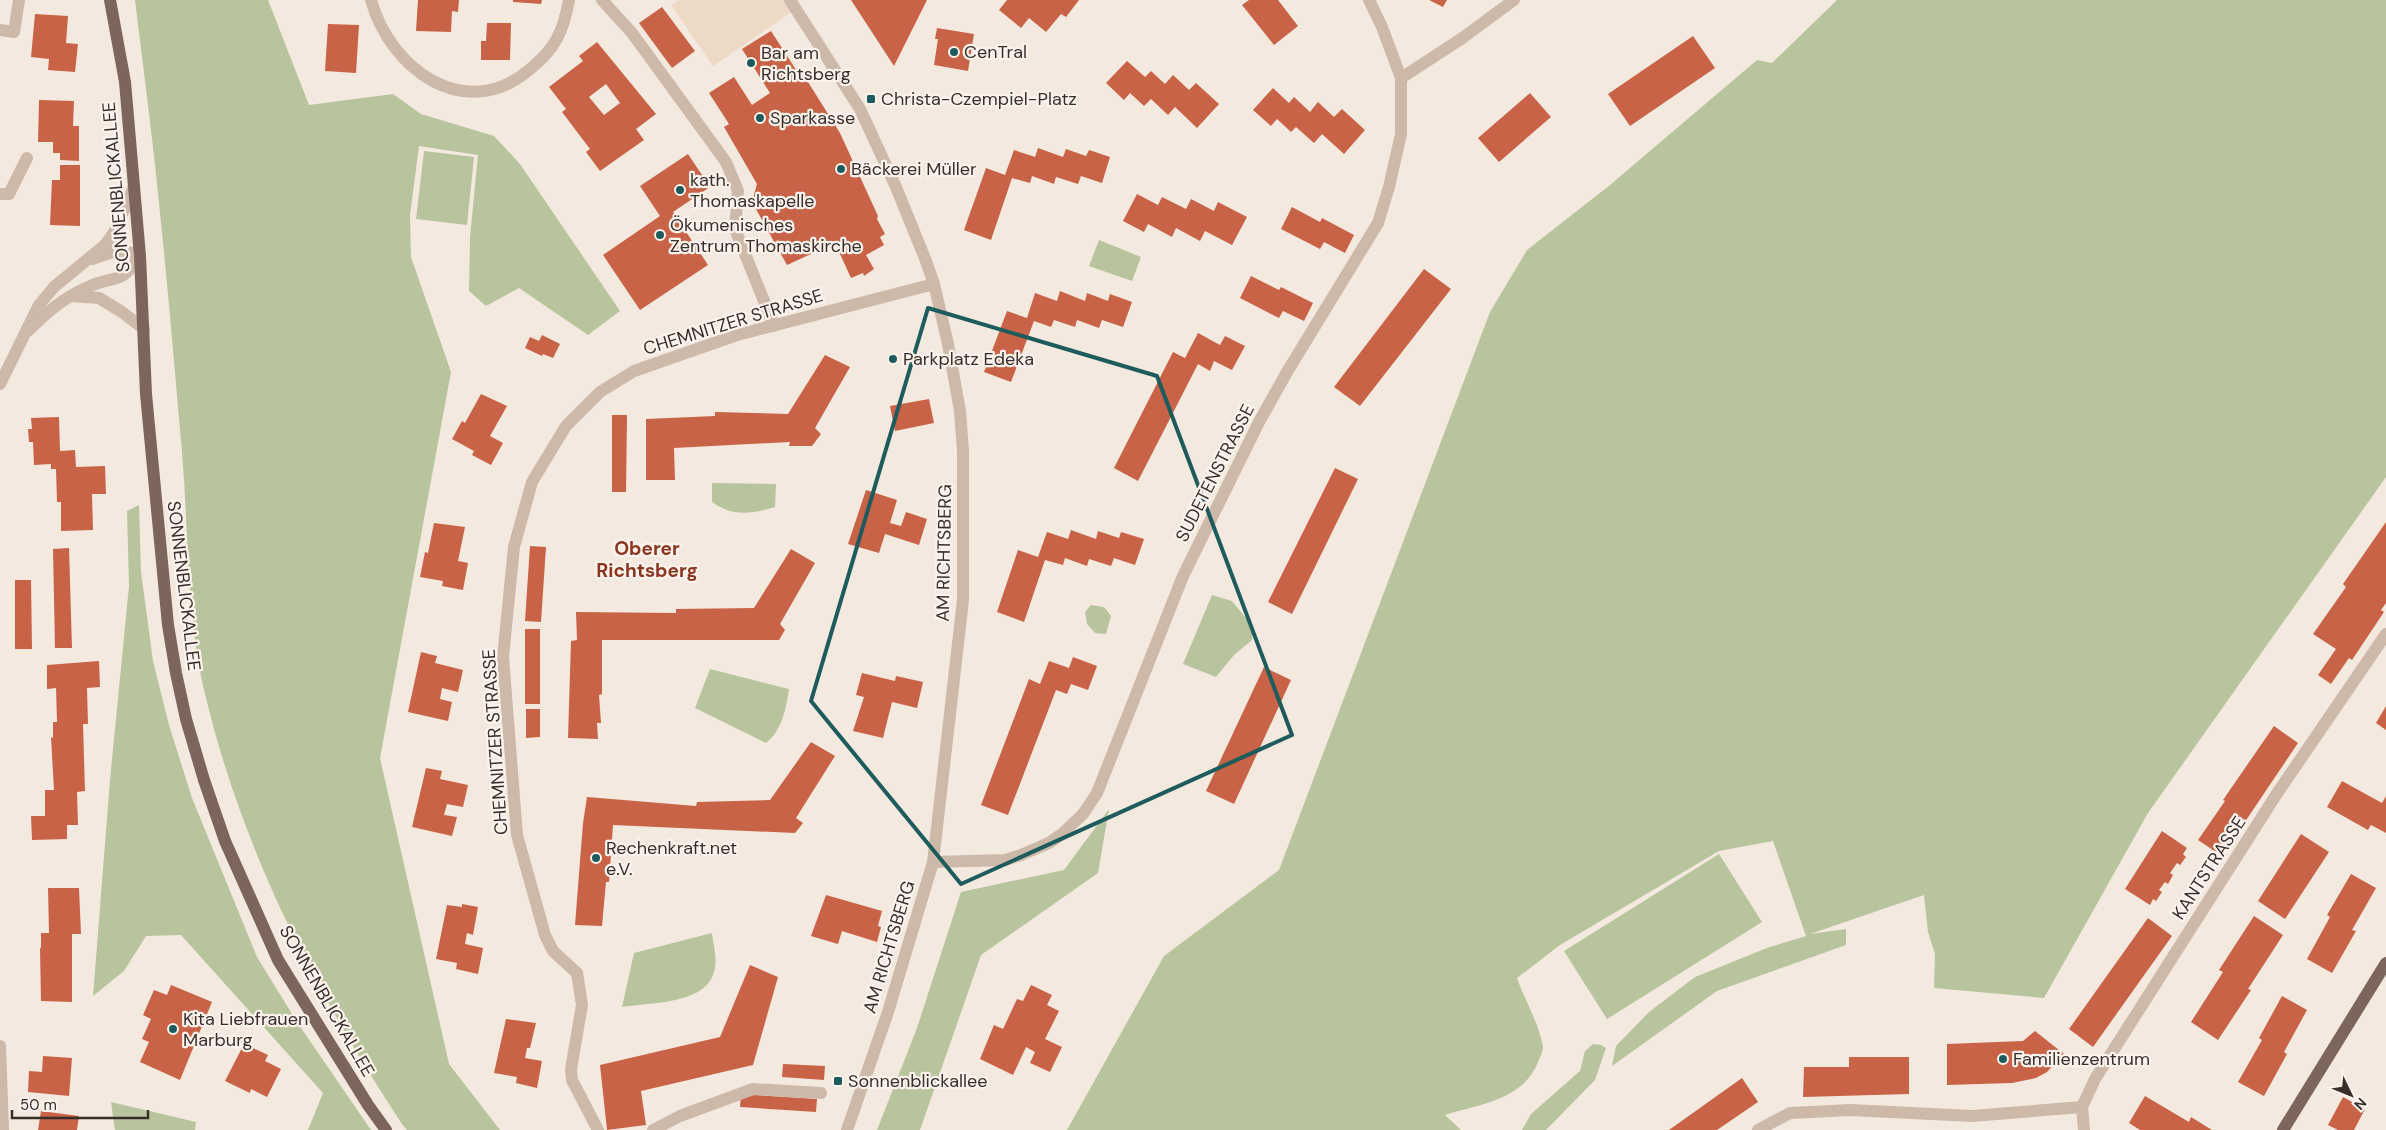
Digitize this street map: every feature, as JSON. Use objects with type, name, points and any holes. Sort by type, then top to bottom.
[{"type":"main road","name":"SONNENBLICKALLEE","points":[[110,0],[125,82],[140,256],[146,403],[168,624],[176,673],[204,780],[225,841],[278,960],[386,1130]]},
{"type":"main road","points":[[2283,1130],[2386,963]]},
{"type":"street","points":[[0,30],[14,32],[19,0]]},
{"type":"street","points":[[371,0],[374,12],[390,40],[408,63],[426,77],[446,87],[462,92],[484,93],[502,88],[523,75],[540,61],[554,45],[562,31],[569,0]]},
{"type":"street","points":[[602,0],[632,33],[726,162],[738,191],[735,229],[774,326]]},
{"type":"street","name":"AM RICHTSBERG","points":[[790,0],[860,109],[896,187],[934,284],[960,412],[963,452],[963,600],[933,862],[888,1012],[847,1130]]},
{"type":"street","name":"SUDETENSTRASSE","points":[[933,862],[1005,860],[1039,848],[1072,826],[1097,793],[1183,576],[1200,541],[1259,422],[1294,359],[1378,223],[1390,187],[1402,134],[1401,78],[1369,0]]},
{"type":"street","points":[[1401,78],[1461,39],[1514,0]]},
{"type":"street","points":[[0,194],[9,194],[27,158]]},
{"type":"street","points":[[25,335],[31,317],[47,295],[72,271],[87,261],[115,231],[134,186]]},
{"type":"street","points":[[0,384],[10,359],[25,335],[44,315],[87,287],[124,277],[140,256],[130,251],[117,251],[87,261]]},
{"type":"street","name":"CHEMNITZER STRASSE","points":[[598,1130],[572,1080],[571,1069],[582,1005],[577,973],[553,951],[545,935],[517,835],[503,657],[514,547],[532,482],[566,426],[600,392],[634,371],[737,336],[934,284]]},
{"type":"street","points":[[71,296],[99,298],[122,312],[144,329]]},
{"type":"street","name":"KANTSTRASSE","points":[[2084,1130],[2082,1107],[2095,1079],[2271,803],[2386,634]]},
{"type":"street","points":[[0,1046],[3,1130]]},
{"type":"street","points":[[653,1130],[680,1116],[753,1089],[821,1094]]},
{"type":"street","points":[[1758,1130],[1790,1113],[1850,1110],[1972,1116],[2082,1107]]},
{"type":"highlighted area","points":[[928,308],[1157,376],[1292,735],[961,884],[811,701]]},
{"type":"green space","points":[[135,0],[268,0],[309,105],[393,94],[421,114],[494,136],[520,164],[620,311],[588,335],[519,288],[486,306],[469,291],[470,237],[478,155],[419,146],[410,215],[411,257],[451,372],[380,758],[449,1064],[500,1130],[407,1130],[402,1124],[370,1075],[312,972],[286,920],[240,811],[206,698],[191,607],[182,452],[167,280]]},
{"type":"green space","points":[[1837,0],[2386,0],[2386,477],[2148,813],[2044,998],[1934,988],[1935,954],[1928,932],[1924,895],[1810,934],[1846,929],[1846,945],[1717,991],[1612,1066],[1616,1046],[1649,1012],[1695,977],[1767,948],[1806,936],[1773,841],[1719,851],[1560,945],[1517,978],[1541,1038],[1542,1053],[1531,1075],[1511,1093],[1499,1099],[1445,1115],[1461,1130],[1067,1130],[1164,956],[1279,870],[1490,312],[1527,250],[1610,185],[1757,60],[1772,63]]},
{"type":"green space","points":[[424,151],[474,157],[467,225],[416,219]]},
{"type":"green space","points":[[1099,240],[1141,257],[1132,281],[1089,266]]},
{"type":"green space","points":[[712,483],[776,484],[775,507],[742,513],[727,510],[712,502]]},
{"type":"green space","points":[[139,505],[141,572],[153,661],[169,725],[192,798],[257,957],[297,1022],[371,1130],[308,1130],[323,1093],[181,935],[146,936],[124,971],[93,996],[110,780],[129,586],[127,511]]},
{"type":"green space","points":[[1212,595],[1232,601],[1253,627],[1252,640],[1234,655],[1216,677],[1183,664]]},
{"type":"green space","points":[[1091,605],[1104,607],[1111,616],[1106,634],[1095,633],[1087,624],[1085,612]]},
{"type":"green space","points":[[710,669],[789,689],[780,725],[766,743],[695,708]]},
{"type":"green space","points":[[1109,809],[1098,873],[981,955],[920,1130],[877,1130],[917,1028],[961,892],[1064,870]]},
{"type":"green space","points":[[1719,854],[1762,922],[1607,1019],[1564,951]]},
{"type":"green space","points":[[712,933],[715,968],[711,980],[702,989],[678,1000],[622,1007],[634,953]]},
{"type":"green space","points":[[1593,1044],[1606,1048],[1595,1080],[1546,1130],[1522,1130],[1531,1114],[1580,1071],[1585,1051]]},
{"type":"green space","points":[[111,1102],[196,1122],[195,1130],[115,1130]]},
{"type":"shaded area","points":[[679,0],[790,0],[796,9],[713,66],[671,5]]},
{"type":"building","points":[[418,0],[459,0],[458,12],[452,11],[451,32],[416,31]]},
{"type":"building","points":[[513,0],[542,0],[541,4],[513,2]]},
{"type":"building","points":[[851,0],[927,0],[894,66]]},
{"type":"building","points":[[1007,0],[1079,0],[1066,17],[1061,14],[1046,32],[1029,18],[1021,28],[999,10]]},
{"type":"building","points":[[1249,0],[1278,0],[1298,26],[1274,45],[1242,5]]},
{"type":"building","points":[[1429,0],[1447,0],[1443,7]]},
{"type":"building","points":[[662,7],[695,51],[672,68],[639,23]]},
{"type":"building","points":[[35,14],[68,16],[66,43],[78,44],[75,72],[48,70],[49,59],[31,57]]},
{"type":"building","points":[[487,23],[511,23],[510,60],[481,60],[481,41],[486,41]]},
{"type":"building","points":[[328,24],[359,25],[356,73],[325,71]]},
{"type":"building","name":"CenTral","points":[[937,28],[974,34],[968,71],[934,65],[938,39],[935,39]]},
{"type":"building","points":[[771,31],[800,76],[803,74],[840,133],[885,234],[880,237],[884,245],[866,255],[874,269],[864,276],[863,273],[851,278],[835,243],[787,265],[752,202],[757,184],[724,127],[729,124],[709,93],[734,77],[752,105],[770,93],[742,49]]},
{"type":"building","points":[[1693,36],[1715,68],[1630,126],[1608,94]]},
{"type":"building","points":[[597,42],[656,114],[636,129],[644,140],[600,171],[586,152],[590,149],[562,112],[566,109],[549,87],[583,61],[579,56]],"holes":[[[606,84],[620,103],[604,115],[589,97]]]},
{"type":"building","points":[[1127,61],[1145,77],[1151,71],[1165,84],[1173,75],[1189,90],[1196,83],[1219,104],[1197,128],[1175,107],[1168,115],[1151,99],[1144,106],[1130,93],[1124,100],[1106,83]]},
{"type":"building","points":[[1273,88],[1289,103],[1294,97],[1310,112],[1318,102],[1334,117],[1342,109],[1365,130],[1344,154],[1322,134],[1314,143],[1296,127],[1291,132],[1277,119],[1271,126],[1253,110]]},
{"type":"building","points":[[1530,93],[1551,117],[1499,162],[1478,138]]},
{"type":"building","points":[[39,100],[74,101],[73,126],[79,126],[79,161],[60,160],[60,153],[53,153],[53,142],[38,142]]},
{"type":"building","points":[[1038,148],[1063,157],[1066,149],[1086,156],[1089,150],[1110,157],[1102,183],[1081,176],[1078,184],[1056,177],[1054,184],[1032,176],[1030,183],[1012,178],[991,240],[964,230],[986,168],[1005,175],[1014,150],[1035,157]]},
{"type":"building","name":"Ökumenisches Zentrum Thomaskirche","points":[[688,154],[710,187],[673,212],[708,265],[640,310],[603,255],[660,216],[640,186]]},
{"type":"building","points":[[60,165],[80,165],[80,226],[50,225],[52,180],[60,180]]},
{"type":"building","points":[[1137,194],[1158,205],[1162,197],[1186,209],[1191,199],[1214,211],[1218,202],[1247,217],[1232,245],[1205,231],[1200,241],[1176,228],[1172,237],[1148,224],[1144,232],[1123,221]]},
{"type":"building","points":[[1292,207],[1320,222],[1322,218],[1354,235],[1345,253],[1324,242],[1320,249],[1281,229]]},
{"type":"building","points":[[1424,269],[1451,289],[1360,406],[1334,387]]},
{"type":"building","points":[[1251,276],[1279,290],[1281,287],[1313,303],[1304,321],[1283,311],[1279,318],[1240,298]]},
{"type":"building","points":[[1060,291],[1085,301],[1087,293],[1108,301],[1110,294],[1132,302],[1123,327],[1102,320],[1099,328],[1077,320],[1075,327],[1054,320],[1051,327],[1034,321],[1011,382],[984,372],[1007,311],[1027,318],[1035,293],[1057,301]]},
{"type":"building","points":[[1198,333],[1220,345],[1225,336],[1245,346],[1232,370],[1214,361],[1210,371],[1198,364],[1138,481],[1114,468],[1173,352],[1185,358]]},
{"type":"building","points":[[542,335],[560,344],[553,358],[543,354],[542,356],[525,348],[530,337],[539,341]]},
{"type":"building","points":[[825,355],[850,367],[815,428],[821,434],[812,446],[789,446],[790,442],[674,448],[675,480],[646,480],[646,419],[715,416],[715,412],[788,414]]},
{"type":"building","points":[[481,394],[507,406],[490,436],[503,443],[491,465],[472,455],[474,451],[452,439],[462,421],[465,423]]},
{"type":"building","points":[[929,399],[934,423],[895,431],[890,406]]},
{"type":"building","points":[[612,415],[627,415],[626,492],[612,492]]},
{"type":"building","points":[[59,417],[60,451],[75,450],[76,467],[105,466],[106,494],[92,494],[93,530],[61,531],[61,502],[57,502],[56,469],[51,469],[51,464],[34,465],[33,442],[29,442],[28,429],[32,429],[31,418]]},
{"type":"building","points":[[1335,468],[1358,479],[1292,614],[1268,602]]},
{"type":"building","points":[[866,490],[897,500],[890,523],[901,526],[906,512],[927,519],[919,545],[885,534],[879,553],[848,544]]},
{"type":"building","points":[[2386,522],[2386,603],[2381,610],[2384,612],[2352,660],[2349,658],[2331,684],[2318,675],[2336,649],[2313,634],[2346,587],[2343,584]]},
{"type":"building","points":[[434,523],[465,527],[458,561],[468,563],[463,590],[442,586],[443,581],[420,577],[425,552],[428,553]]},
{"type":"building","points":[[1071,530],[1096,539],[1098,531],[1119,538],[1121,532],[1144,539],[1135,565],[1114,558],[1111,566],[1089,559],[1087,566],[1065,558],[1063,565],[1045,560],[1024,622],[997,612],[1018,550],[1038,557],[1047,532],[1068,539]]},
{"type":"building","points":[[530,546],[546,547],[541,622],[525,621]]},
{"type":"building","points":[[69,548],[72,648],[55,648],[53,549]]},
{"type":"building","points":[[791,549],[815,563],[780,624],[785,630],[779,640],[602,640],[602,694],[599,695],[601,723],[597,723],[598,739],[568,738],[571,641],[577,640],[576,612],[676,613],[676,609],[754,608]]},
{"type":"building","points":[[15,580],[31,580],[32,649],[15,649]]},
{"type":"building","points":[[525,629],[540,629],[540,704],[525,704]]},
{"type":"building","points":[[421,652],[437,656],[435,663],[463,670],[458,692],[442,688],[440,699],[452,702],[448,721],[408,712]]},
{"type":"building","points":[[1073,657],[1097,666],[1088,690],[1071,684],[1067,694],[1056,690],[1008,815],[981,805],[1029,679],[1040,684],[1049,661],[1069,668]]},
{"type":"building","points":[[99,661],[100,687],[87,688],[88,724],[83,724],[85,791],[77,792],[78,825],[67,825],[67,839],[32,840],[31,816],[45,816],[45,790],[54,790],[51,737],[53,738],[53,722],[57,722],[56,688],[47,689],[47,665]]},
{"type":"building","points":[[1264,667],[1291,680],[1234,804],[1206,791]]},
{"type":"building","points":[[862,673],[895,681],[896,676],[923,682],[917,708],[892,702],[883,738],[853,731],[864,697],[856,695]]},
{"type":"building","points":[[2386,706],[2386,730],[2376,723]]},
{"type":"building","points":[[526,709],[540,709],[540,737],[526,738]]},
{"type":"building","points":[[2274,726],[2298,743],[2222,856],[2198,840]]},
{"type":"building","name":"Rechenkraft.net e.V.","points":[[811,742],[835,756],[796,818],[803,823],[795,833],[613,825],[609,882],[606,882],[602,926],[575,925],[583,823],[587,797],[696,806],[697,802],[770,800]]},
{"type":"building","points":[[426,768],[442,771],[440,779],[468,785],[463,807],[447,804],[444,815],[457,817],[452,836],[412,827]]},
{"type":"building","points":[[2342,781],[2382,803],[2386,796],[2386,833],[2371,825],[2368,830],[2327,807]]},
{"type":"building","points":[[2162,831],[2187,848],[2183,854],[2186,857],[2180,865],[2177,863],[2170,873],[2173,875],[2168,884],[2165,882],[2159,890],[2162,892],[2156,901],[2153,899],[2150,905],[2125,889]]},
{"type":"building","points":[[2301,834],[2329,852],[2285,919],[2258,901]]},
{"type":"building","points":[[2351,874],[2376,888],[2352,930],[2356,931],[2332,973],[2307,959],[2330,917],[2327,915]]},
{"type":"building","points":[[48,888],[79,888],[81,934],[72,934],[72,1002],[41,1001],[40,948],[41,933],[49,933]]},
{"type":"building","points":[[826,895],[882,911],[878,926],[881,927],[877,942],[842,931],[838,944],[811,936]]},
{"type":"building","points":[[462,904],[478,907],[473,935],[467,933],[465,944],[483,948],[478,974],[456,969],[457,963],[436,959],[447,905],[462,907]]},
{"type":"building","points":[[2254,916],[2283,935],[2248,989],[2251,990],[2218,1040],[2191,1022],[2223,972],[2219,970]]},
{"type":"building","points":[[2148,918],[2172,936],[2093,1047],[2069,1029]]},
{"type":"building","points":[[750,965],[778,977],[753,1065],[641,1091],[646,1125],[607,1130],[600,1065],[720,1037]]},
{"type":"building","name":"Kita Liebfrauen Marburg","points":[[171,985],[212,1002],[180,1080],[140,1062],[149,1042],[142,1039],[151,1019],[143,1015],[154,990],[167,995]]},
{"type":"building","points":[[1031,985],[1052,995],[1047,1005],[1059,1011],[1045,1039],[1062,1047],[1050,1072],[1030,1063],[1035,1052],[1026,1047],[1013,1075],[980,1059],[994,1025],[1003,1029],[1017,999],[1023,1001]]},
{"type":"building","points":[[2282,996],[2307,1010],[2284,1052],[2287,1054],[2264,1096],[2238,1082],[2262,1040],[2259,1038]]},
{"type":"building","points":[[506,1019],[536,1023],[530,1048],[527,1048],[525,1058],[542,1061],[537,1088],[516,1083],[517,1077],[494,1073]]},
{"type":"building","name":"Familienzentrum","points":[[2035,1031],[2064,1054],[2047,1072],[2036,1078],[2012,1083],[1947,1085],[1947,1044],[2023,1041]]},
{"type":"building","points":[[244,1044],[268,1055],[265,1061],[281,1069],[267,1097],[251,1089],[250,1093],[225,1081]]},
{"type":"building","points":[[43,1056],[72,1058],[69,1096],[28,1092],[29,1071],[42,1072]]},
{"type":"building","points":[[1849,1057],[1909,1057],[1909,1094],[1803,1097],[1804,1067],[1849,1067]]},
{"type":"building","points":[[783,1064],[825,1066],[824,1080],[782,1077]]},
{"type":"building","points":[[1742,1078],[1758,1102],[1717,1130],[1669,1130]]},
{"type":"building","points":[[741,1094],[817,1099],[816,1112],[740,1107]]},
{"type":"building","points":[[2145,1096],[2189,1122],[2191,1117],[2212,1130],[2140,1130],[2129,1123]]},
{"type":"building","points":[[2343,1097],[2365,1109],[2354,1130],[2338,1130],[2328,1125]]},
{"type":"building","points":[[41,1111],[79,1116],[77,1130],[38,1130]]},
{"type":"place","name":"CenTral","points":[[954,52]]},
{"type":"place","name":"Bar am Richtsberg","points":[[751,63]]},
{"type":"place","name":"Christa-Czempiel-Platz","points":[[871,99]]},
{"type":"place","name":"Sparkasse","points":[[760,118]]},
{"type":"place","name":"Bäckerei Müller","points":[[841,169]]},
{"type":"place","name":"kath. Thomaskapelle","points":[[680,190]]},
{"type":"place","name":"Ökumenisches Zentrum Thomaskirche","points":[[660,235]]},
{"type":"place","name":"Parkplatz Edeka","points":[[893,359]]},
{"type":"place","name":"Rechenkraft.net e.V.","points":[[596,858]]},
{"type":"place","name":"Kita Liebfrauen Marburg","points":[[173,1029]]},
{"type":"place","name":"Familienzentrum","points":[[2003,1059]]},
{"type":"place","name":"Sonnenblickallee","points":[[838,1081]]},
{"type":"district","name":"Oberer Richtsberg","points":[[647,559]]}]
